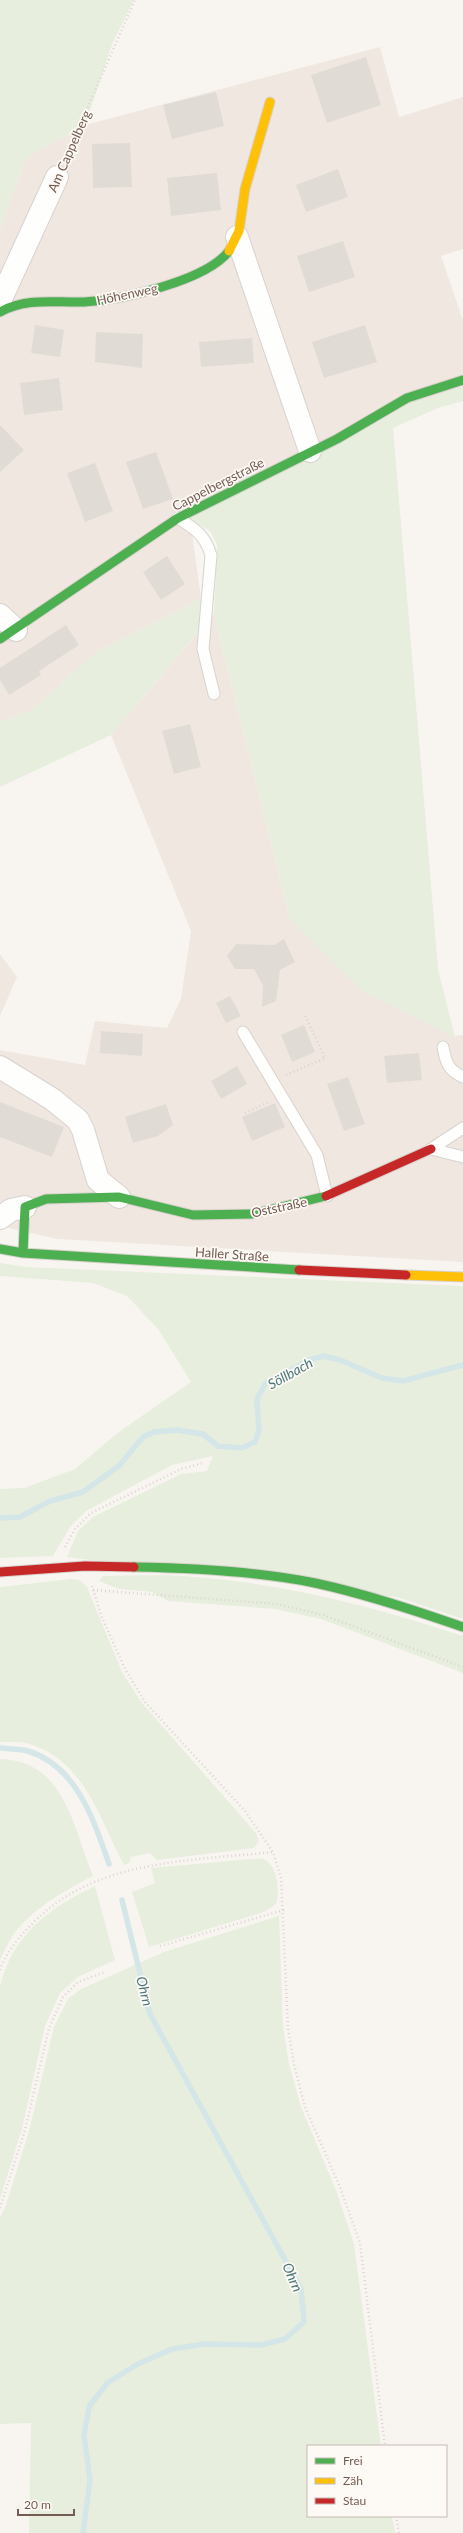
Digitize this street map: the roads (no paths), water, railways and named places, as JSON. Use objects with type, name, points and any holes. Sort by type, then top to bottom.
[{"type":"street","name":"Höhenweg","points":[[0,312],[7,307],[24,303],[96,301],[159,288],[208,267],[228,254],[238,237],[245,191],[270,102]]},
{"type":"street","name":"Am Cappelberg","points":[[0,301],[57,177]]},
{"type":"street","name":"Höhenweg","points":[[238,237],[310,451]]},
{"type":"street","name":"Cappelbergstraße","points":[[8,634],[178,518],[310,451],[337,439],[407,398],[463,380]]},
{"type":"street","points":[[0,615],[8,634]]},
{"type":"street","name":"Oststraße","points":[[0,1067],[52,1099],[78,1120],[84,1130],[98,1180],[119,1197]]},
{"type":"street","name":"Oststraße","points":[[0,1218],[11,1210],[25,1207],[46,1199],[119,1197],[193,1215],[252,1214],[327,1196],[431,1149]]},
{"type":"street","points":[[23,1253],[25,1207]]},
{"type":"street","name":"Haller Straße","points":[[0,1249],[23,1253],[287,1270],[463,1277]]},
{"type":"street","points":[[0,1572],[85,1566],[195,1568],[314,1583],[394,1603],[463,1627]]},
{"type":"lane","points":[[178,518],[200,532],[207,541],[211,555],[203,649],[214,694]]},
{"type":"lane","points":[[244,1032],[317,1155],[327,1196]]},
{"type":"lane","points":[[443,1047],[446,1064],[452,1072],[463,1077]]},
{"type":"lane","points":[[431,1149],[463,1128]]},
{"type":"lane","points":[[431,1149],[463,1157]]},
{"type":"waterway","name":"Söllbach","points":[[0,1518],[20,1517],[50,1501],[83,1492],[119,1466],[143,1437],[154,1432],[177,1430],[203,1434],[218,1446],[242,1448],[255,1442],[259,1431],[257,1399],[265,1384],[309,1360],[324,1356],[340,1360],[382,1378],[403,1381],[463,1365]]},
{"type":"waterway","name":"Ohrn","points":[[0,1748],[28,1751],[45,1758],[59,1769],[71,1782],[90,1813],[109,1864]]},
{"type":"waterway","name":"Ohrn","points":[[83,2533],[90,2480],[84,2435],[89,2407],[107,2383],[138,2364],[172,2349],[205,2344],[261,2345],[285,2339],[304,2322],[301,2289],[150,2014],[122,1900]]}]
